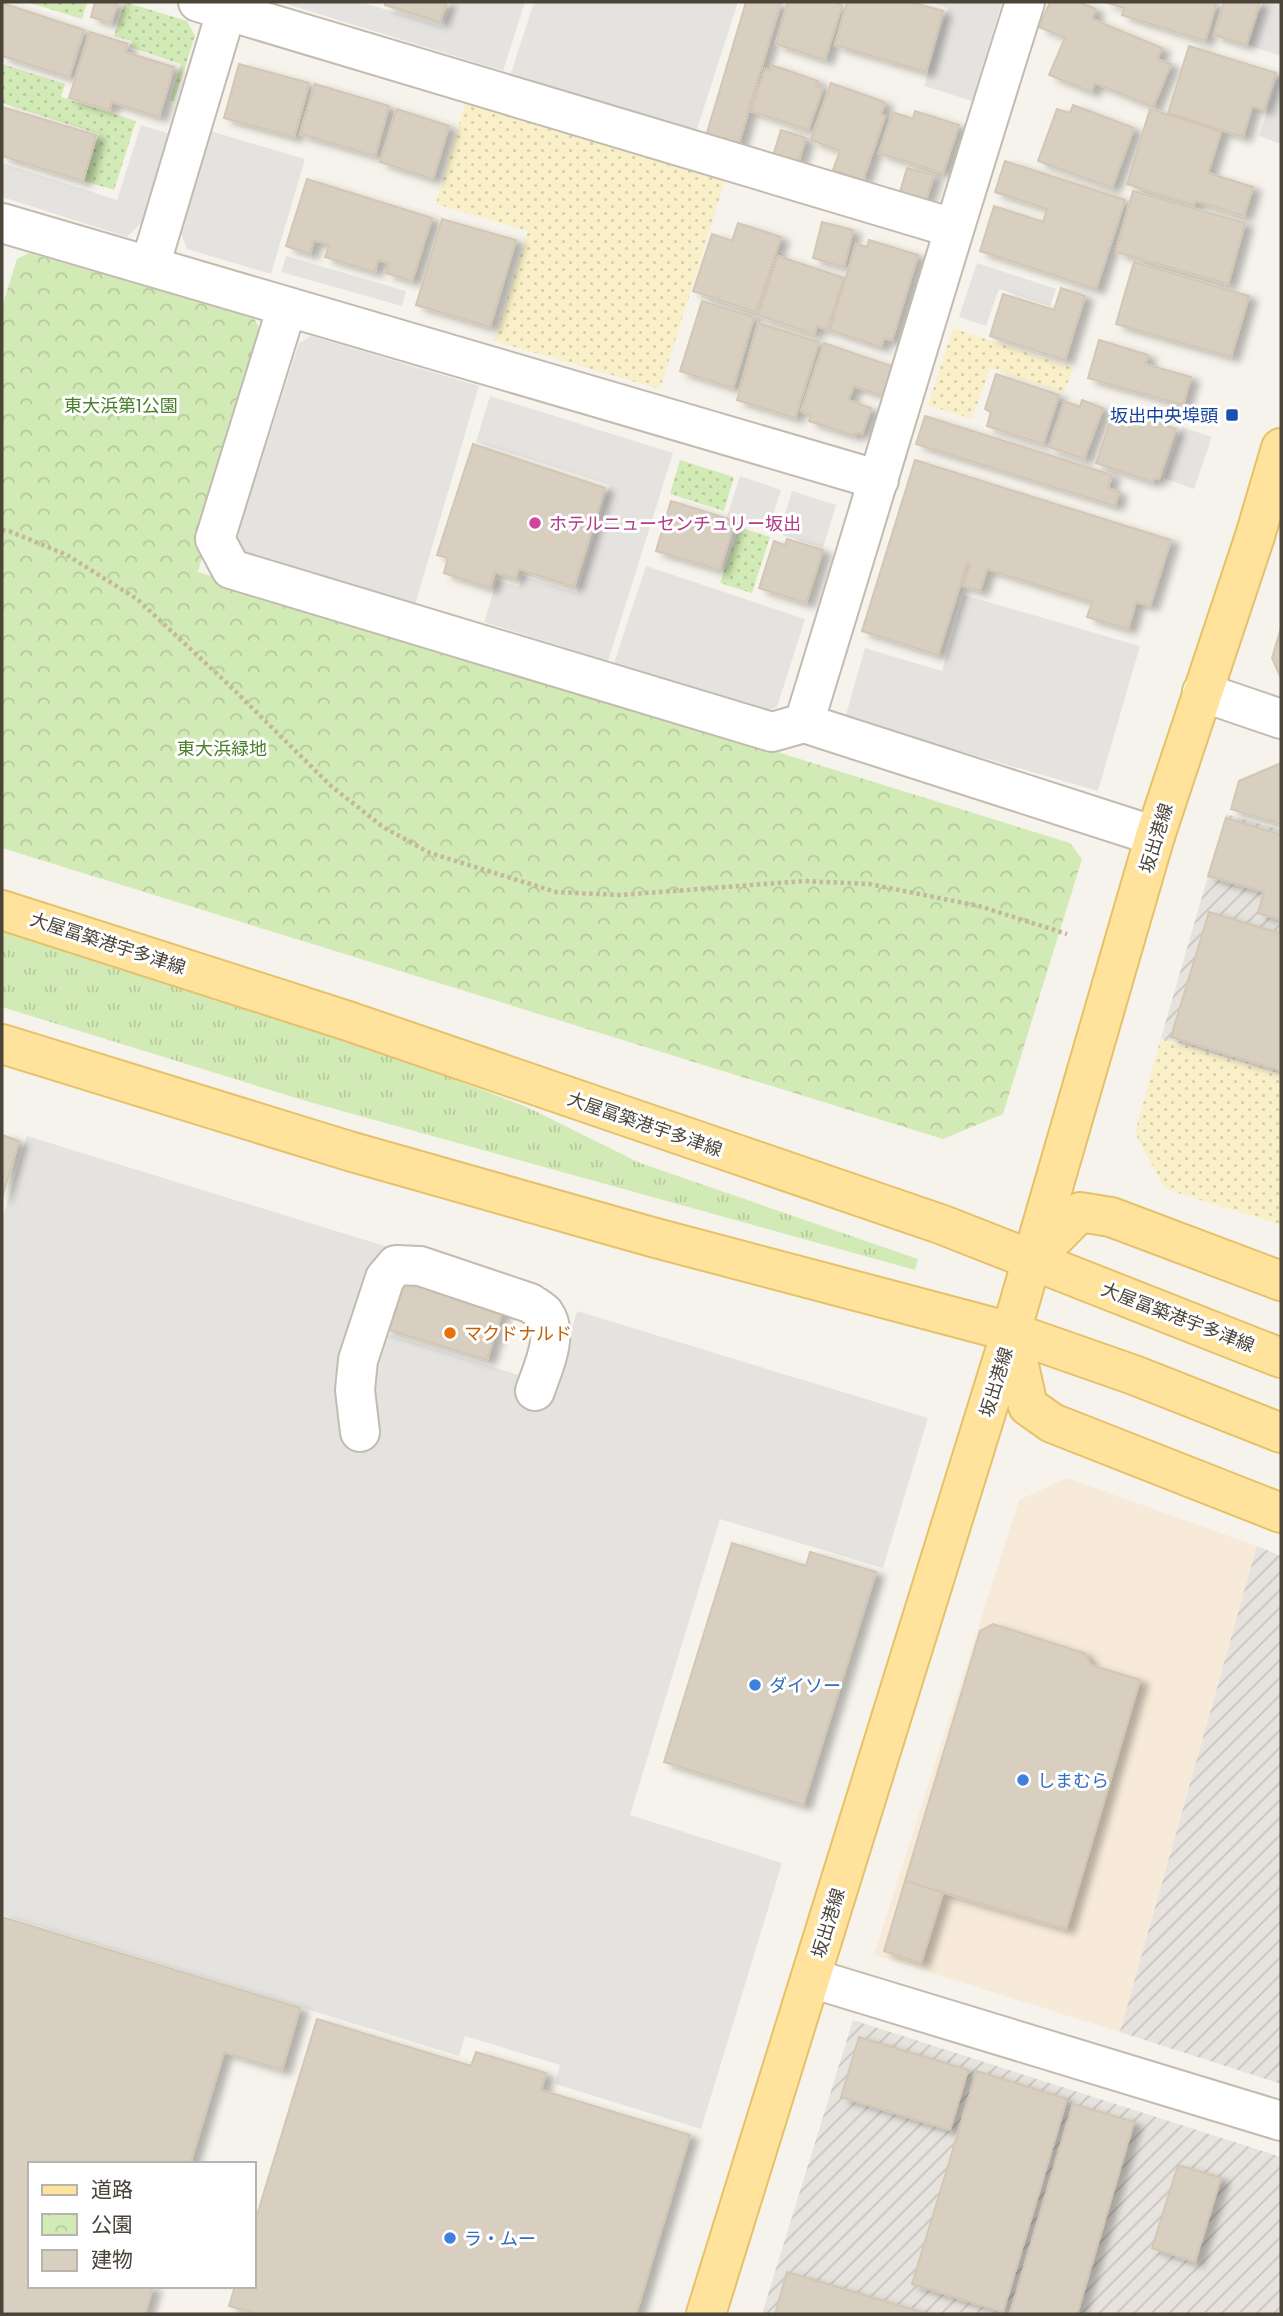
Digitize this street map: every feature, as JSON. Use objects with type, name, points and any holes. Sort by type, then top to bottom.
[{"type":"main road","name":"坂出港線","points":[[706,2314],[1011,1332],[1156,836],[1255,536],[1281,448]]},
{"type":"main road","name":"大屋冨築港宇多津線","points":[[2,910],[358,1025],[943,1225],[1281,1358]]},
{"type":"main road","points":[[2,1044],[349,1152],[652,1237],[1011,1332],[1134,1375],[1281,1433]]},
{"type":"main road","points":[[1032,1259],[1080,1212],[1111,1217],[1281,1281]]},
{"type":"main road","points":[[1011,1332],[1028,1406],[1052,1423],[1281,1513]]},
{"type":"street","points":[[804,723],[953,228],[1025,2]]},
{"type":"street","points":[[150,266],[218,5],[953,228]]},
{"type":"street","points":[[2,225],[879,480]]},
{"type":"street","points":[[286,307],[215,539],[231,569],[772,732],[804,723],[1156,836]]},
{"type":"street","points":[[1202,692],[1281,719]]},
{"type":"street","points":[[360,1432],[355,1390],[358,1360],[385,1278],[396,1265],[419,1266],[518,1298],[530,1303],[545,1315],[550,1332],[549,1348],[535,1391]]},
{"type":"street","points":[[811,1978],[1281,2121]]},
{"type":"path","points":[[2,530],[67,555],[137,599],[331,786],[383,827],[430,853],[556,892],[620,895],[804,881],[869,884],[979,906],[1067,934]]},
{"type":"shaded area","points":[[280,2],[360,2],[444,27],[452,2],[525,2],[503,71]]},
{"type":"shaded area","points":[[534,2],[738,2],[696,132],[511,73]]},
{"type":"shaded area","points":[[929,2],[1002,2],[972,101],[924,86],[948,8]]},
{"type":"shaded area","points":[[1263,2],[1281,2],[1281,56],[1249,45]]},
{"type":"shaded area","points":[[1281,70],[1281,144],[1259,136]]},
{"type":"shaded area","points":[[141,125],[170,134],[142,222],[127,237],[2,197],[2,163],[117,200]]},
{"type":"shaded area","points":[[210,131],[305,159],[271,274],[187,249],[180,231]]},
{"type":"shaded area","points":[[286,256],[406,291],[402,306],[281,272]]},
{"type":"shaded area","points":[[977,263],[1056,289],[1050,306],[999,289],[986,326],[959,317]]},
{"type":"shaded area","points":[[311,336],[479,386],[415,605],[246,556],[237,537],[299,343]]},
{"type":"shaded area","points":[[490,396],[673,453],[608,661],[484,622],[497,580],[519,587],[522,576],[577,593],[610,485],[476,442]]},
{"type":"shaded area","points":[[1182,427],[1212,437],[1194,489],[1164,478]]},
{"type":"shaded area","points":[[740,476],[781,490],[768,529],[727,516]]},
{"type":"shaded area","points":[[792,491],[836,505],[823,548],[779,534]]},
{"type":"shaded area","points":[[646,566],[805,619],[777,707],[759,714],[613,666]]},
{"type":"shaded area","points":[[964,595],[1140,646],[1098,791],[845,718],[865,648],[942,671]]},
{"type":"shaded area","points":[[1226,814],[1281,830],[1281,1074],[1161,1038]]},
{"type":"shaded area","points":[[27,1136],[388,1247],[364,1327],[554,1386],[577,1311],[928,1418],[883,1568],[720,1519],[630,1815],[782,1863],[701,2129],[555,2084],[560,2065],[465,2036],[459,2056],[2,1915],[2,1220]]},
{"type":"shaded area","points":[[1067,1478],[1257,1546],[1120,2032],[874,1955],[1019,1500]]},
{"type":"shaded area","points":[[1257,1546],[1281,1556],[1281,2084],[1120,2032]]},
{"type":"shaded area","points":[[853,2020],[1281,2157],[1281,2314],[762,2314]]},
{"type":"green space","points":[[27,2],[87,2],[82,19]]},
{"type":"green space","points":[[125,2],[187,21],[195,36],[174,101],[170,100],[181,64],[130,47],[132,41],[114,36]]},
{"type":"green space","points":[[2,64],[65,84],[61,97],[136,121],[114,190],[84,181],[99,134],[2,103]]},
{"type":"green space","name":"東大浜緑地","points":[[29,253],[254,318],[263,336],[198,572],[1070,843],[1082,859],[1003,1114],[943,1139],[2,848],[2,307],[17,259]]},
{"type":"green space","points":[[680,460],[734,477],[724,511],[670,494]]},
{"type":"green space","points":[[739,527],[770,537],[752,593],[720,583]]},
{"type":"green space","points":[[2,932],[334,1034],[527,1107],[640,1163],[918,1259],[915,1270],[306,1101],[2,1007]]},
{"type":"sand","points":[[465,103],[726,178],[660,389],[494,341],[528,231],[436,204]]},
{"type":"sand","points":[[953,328],[1073,368],[1064,393],[990,368],[972,419],[928,405]]},
{"type":"sand","points":[[1161,1038],[1281,1074],[1281,1225],[1165,1189],[1135,1133]]},
{"type":"building","points":[[95,2],[118,2],[111,23],[91,17]]},
{"type":"building","points":[[386,2],[447,2],[440,22],[385,5]]},
{"type":"building","points":[[746,2],[781,2],[738,146],[706,136]]},
{"type":"building","points":[[788,2],[833,2],[842,5],[825,60],[776,44]]},
{"type":"building","points":[[847,2],[911,2],[943,11],[926,72],[835,45]]},
{"type":"building","points":[[1050,2],[1079,2],[1096,9],[1092,19],[1162,48],[1157,59],[1171,64],[1153,107],[1095,83],[1091,92],[1049,75],[1065,38],[1039,27]]},
{"type":"building","points":[[1104,2],[1217,2],[1205,41],[1122,15],[1124,8]]},
{"type":"building","points":[[1224,2],[1260,2],[1246,45],[1214,35]]},
{"type":"building","points":[[2,3],[84,30],[69,77],[2,56]]},
{"type":"building","points":[[90,32],[128,44],[125,52],[174,67],[159,117],[112,102],[109,110],[69,98]]},
{"type":"building","points":[[1189,46],[1276,73],[1264,110],[1252,106],[1243,137],[1168,113]]},
{"type":"building","points":[[239,64],[309,83],[294,137],[224,118]]},
{"type":"building","points":[[772,65],[818,81],[816,86],[823,88],[808,130],[751,111],[765,69],[770,71]]},
{"type":"building","points":[[831,83],[885,102],[881,115],[885,116],[863,180],[833,170],[840,151],[811,140]]},
{"type":"building","points":[[315,84],[389,106],[375,156],[300,134]]},
{"type":"building","points":[[1073,105],[1134,128],[1112,188],[1038,161],[1057,109],[1070,113]]},
{"type":"building","points":[[2,107],[96,135],[83,181],[2,156]]},
{"type":"building","points":[[397,109],[449,126],[433,179],[380,162]]},
{"type":"building","points":[[1150,109],[1221,132],[1208,173],[1253,187],[1244,216],[1196,201],[1194,205],[1127,184]]},
{"type":"building","points":[[915,111],[959,125],[943,173],[879,153],[893,112],[913,119]]},
{"type":"building","points":[[781,130],[806,138],[798,163],[773,156]]},
{"type":"building","points":[[1005,161],[1125,200],[1096,289],[980,251],[994,206],[1043,222],[1047,209],[995,192]]},
{"type":"building","points":[[907,168],[934,175],[926,200],[900,192]]},
{"type":"building","points":[[307,179],[432,218],[412,281],[386,273],[389,263],[378,260],[375,272],[325,257],[329,245],[314,240],[310,254],[286,246]]},
{"type":"building","points":[[1133,191],[1245,223],[1228,284],[1116,252]]},
{"type":"building","points":[[442,219],[516,240],[490,327],[416,305]]},
{"type":"building","points":[[822,222],[853,230],[844,267],[813,258]]},
{"type":"building","points":[[738,223],[781,237],[756,312],[693,291],[712,234],[732,241]]},
{"type":"building","points":[[869,240],[918,255],[892,340],[884,338],[881,347],[830,330],[856,244],[867,247]]},
{"type":"building","points":[[778,256],[844,278],[827,330],[817,326],[814,334],[758,315]]},
{"type":"building","points":[[1134,262],[1249,296],[1231,357],[1116,324]]},
{"type":"building","points":[[1061,288],[1085,296],[1065,360],[990,336],[1003,294],[1054,310]]},
{"type":"building","points":[[702,301],[754,317],[733,388],[680,371]]},
{"type":"building","points":[[758,323],[819,342],[795,418],[737,400]]},
{"type":"building","points":[[1099,340],[1148,355],[1145,364],[1191,377],[1183,405],[1088,378]]},
{"type":"building","points":[[824,343],[894,367],[884,396],[854,386],[848,400],[871,408],[862,434],[856,432],[855,436],[809,421],[811,415],[801,411]]},
{"type":"building","points":[[996,374],[1059,395],[1043,444],[987,426],[991,412],[985,409]]},
{"type":"building","points":[[1082,400],[1103,408],[1084,459],[1049,447],[1065,401],[1080,407]]},
{"type":"building","points":[[1131,414],[1176,429],[1159,479],[1154,478],[1152,482],[1096,463],[1112,416],[1128,421]]},
{"type":"building","points":[[925,416],[1112,475],[1108,488],[1119,492],[1115,506],[916,444]]},
{"type":"building","points":[[473,444],[605,488],[574,587],[519,569],[515,579],[495,572],[490,588],[444,573],[448,558],[437,555]]},
{"type":"building","points":[[915,460],[1171,540],[1150,606],[1136,602],[1128,629],[1087,617],[1092,602],[987,569],[980,591],[963,586],[970,564],[967,563],[938,655],[862,631]]},
{"type":"building","points":[[671,501],[735,521],[720,570],[656,551]]},
{"type":"building","points":[[787,539],[823,550],[806,603],[759,588],[774,541],[785,545]]},
{"type":"building","points":[[1281,628],[1281,678],[1272,658]]},
{"type":"building","points":[[1281,763],[1281,824],[1231,809],[1239,781]]},
{"type":"building","points":[[1226,818],[1281,835],[1281,920],[1258,913],[1264,892],[1208,876]]},
{"type":"building","points":[[1209,912],[1279,933],[1281,926],[1281,1071],[1171,1037]]},
{"type":"building","points":[[2,1135],[19,1141],[2,1198]]},
{"type":"building","points":[[399,1274],[504,1306],[487,1360],[383,1328]]},
{"type":"building","points":[[732,1543],[806,1566],[810,1552],[876,1572],[803,1805],[664,1762]]},
{"type":"building","name":"しまむら","points":[[993,1624],[1084,1653],[1091,1665],[1140,1680],[1066,1929],[905,1881],[980,1631]]},
{"type":"building","points":[[905,1881],[943,1893],[921,1963],[884,1951]]},
{"type":"building","points":[[2,1917],[300,2008],[282,2070],[224,2052],[191,2162],[28,2162],[28,2288],[152,2288],[145,2314],[2,2314]]},
{"type":"building","points":[[317,2019],[471,2066],[476,2052],[546,2073],[541,2090],[690,2135],[636,2314],[258,2314],[229,2306],[234,2288],[256,2288],[256,2218]]},
{"type":"building","points":[[859,2037],[968,2070],[950,2130],[841,2097]]},
{"type":"building","points":[[977,2071],[1067,2099],[1003,2312],[912,2284]]},
{"type":"building","points":[[1073,2104],[1134,2122],[1077,2314],[1010,2314]]},
{"type":"building","points":[[1178,2165],[1221,2178],[1195,2262],[1152,2248]]},
{"type":"building","points":[[787,2272],[928,2314],[775,2314]]},
{"type":"place","name":"坂出中央埠頭","points":[[1232,415]]},
{"type":"place","name":"ホテルニューセンチュリー坂出","points":[[535,523]]},
{"type":"place","name":"マクドナルド","points":[[450,1333]]},
{"type":"place","name":"ダイソー","points":[[755,1685]]},
{"type":"place","name":"しまむら","points":[[1023,1780]]},
{"type":"place","name":"ラ・ムー","points":[[450,2238]]},
{"type":"park label","name":"東大浜第1公園","points":[[121,405]]}]
